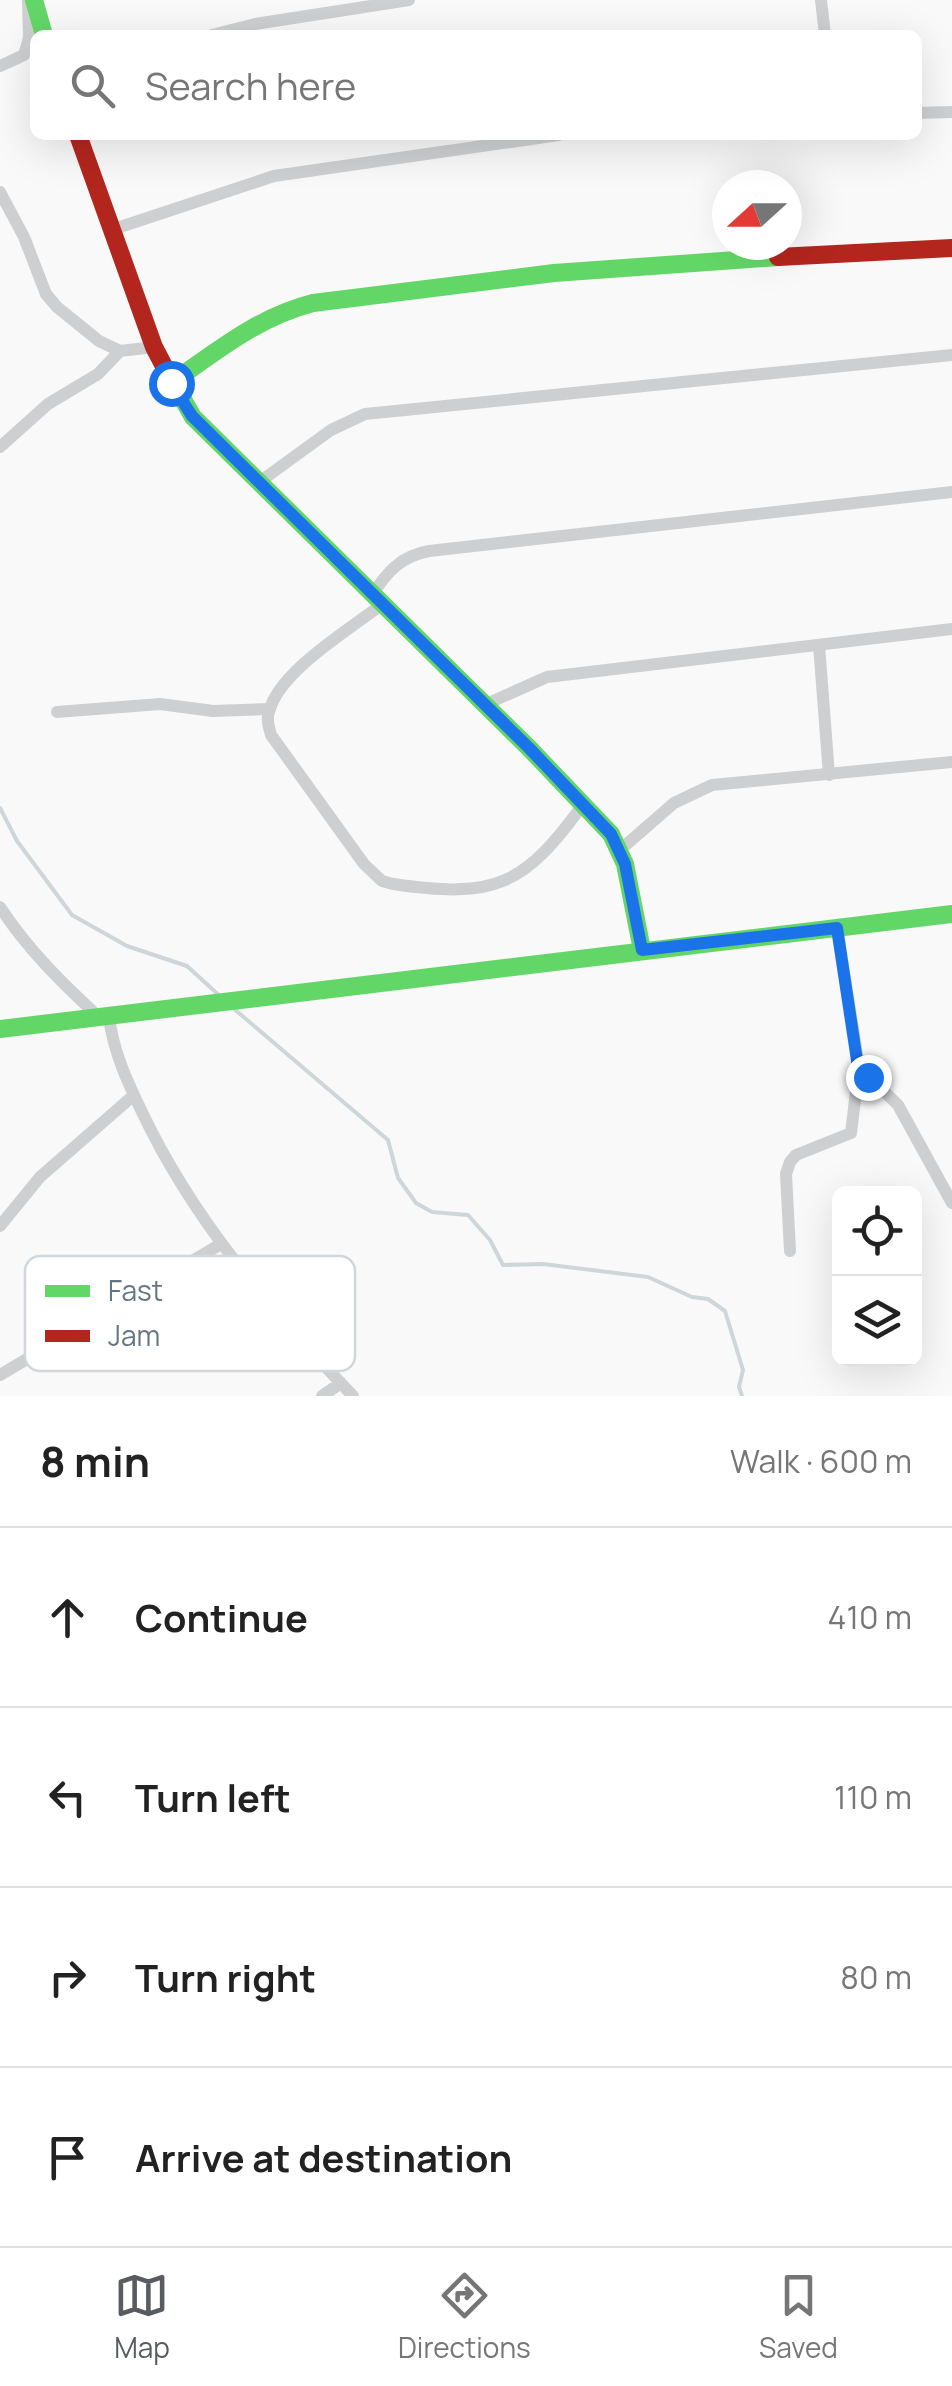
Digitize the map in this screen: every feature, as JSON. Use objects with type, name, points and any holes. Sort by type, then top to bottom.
[{"type":"street","points":[[31,0],[42,30]]},
{"type":"street","points":[[0,66],[24,55],[31,0]]},
{"type":"street","points":[[232,30],[410,0]]},
{"type":"street","points":[[821,0],[824,30]]},
{"type":"street","points":[[922,113],[952,112]]},
{"type":"street","points":[[80,140],[154,347],[192,416],[611,834],[620,850],[642,950]]},
{"type":"street","points":[[111,230],[274,176],[524,140]]},
{"type":"street","points":[[0,192],[17,222],[46,294],[57,307],[98,341],[120,350],[154,347]]},
{"type":"street","points":[[0,216],[17,222]]},
{"type":"street","points":[[171,383],[257,324],[280,312],[314,305],[496,278],[615,267],[952,248]]},
{"type":"street","points":[[0,447],[48,404],[98,374],[120,350]]},
{"type":"street","points":[[258,483],[331,430],[365,414],[952,355]]},
{"type":"street","points":[[584,803],[531,867],[493,886],[407,886],[382,881],[336,829],[271,735],[269,709],[289,680],[376,600],[385,574],[412,554],[952,492]]},
{"type":"street","points":[[484,706],[548,677],[952,629]]},
{"type":"street","points":[[819,645],[829,775]]},
{"type":"street","points":[[57,712],[160,704],[212,712],[269,709]]},
{"type":"street","points":[[620,850],[674,803],[712,785],[952,762]]},
{"type":"street","points":[[0,906],[20,937],[50,971],[105,1019],[134,1095],[164,1156],[231,1256]]},
{"type":"street","points":[[0,1028],[105,1019],[952,914]]},
{"type":"street","points":[[790,1251],[786,1174],[796,1155],[852,1133],[858,1067],[837,928]]},
{"type":"street","points":[[858,1067],[898,1105],[952,1203]]},
{"type":"street","points":[[0,1226],[40,1177],[134,1095]]},
{"type":"street","points":[[201,1256],[221,1244]]},
{"type":"street","points":[[0,1375],[25,1360]]},
{"type":"street","points":[[330,1371],[353,1396]]},
{"type":"street","points":[[322,1396],[341,1383]]},
{"type":"waterway","points":[[0,808],[17,841],[72,915],[127,946],[187,966],[222,998]]},
{"type":"waterway","points":[[233,1008],[388,1140],[398,1178],[416,1203],[432,1212],[468,1215],[490,1240],[503,1265],[543,1264],[648,1277],[692,1297],[708,1299],[725,1311],[743,1370],[739,1387],[742,1396]]},
{"type":"traffic: fast","points":[[34,0],[43,30]]},
{"type":"traffic: fast","points":[[171,383],[256,326],[313,303],[554,273],[736,260]]},
{"type":"traffic: fast","points":[[166,370],[193,417],[611,834],[625,864],[642,950]]},
{"type":"traffic: fast","points":[[0,1029],[952,914]]},
{"type":"traffic: jam","points":[[80,140],[154,347],[166,370]]},
{"type":"traffic: jam","points":[[802,256],[952,248]]},
{"type":"route","points":[[171,383],[192,416],[611,834],[625,864],[642,950],[837,928],[858,1067],[868,1077]]}]
